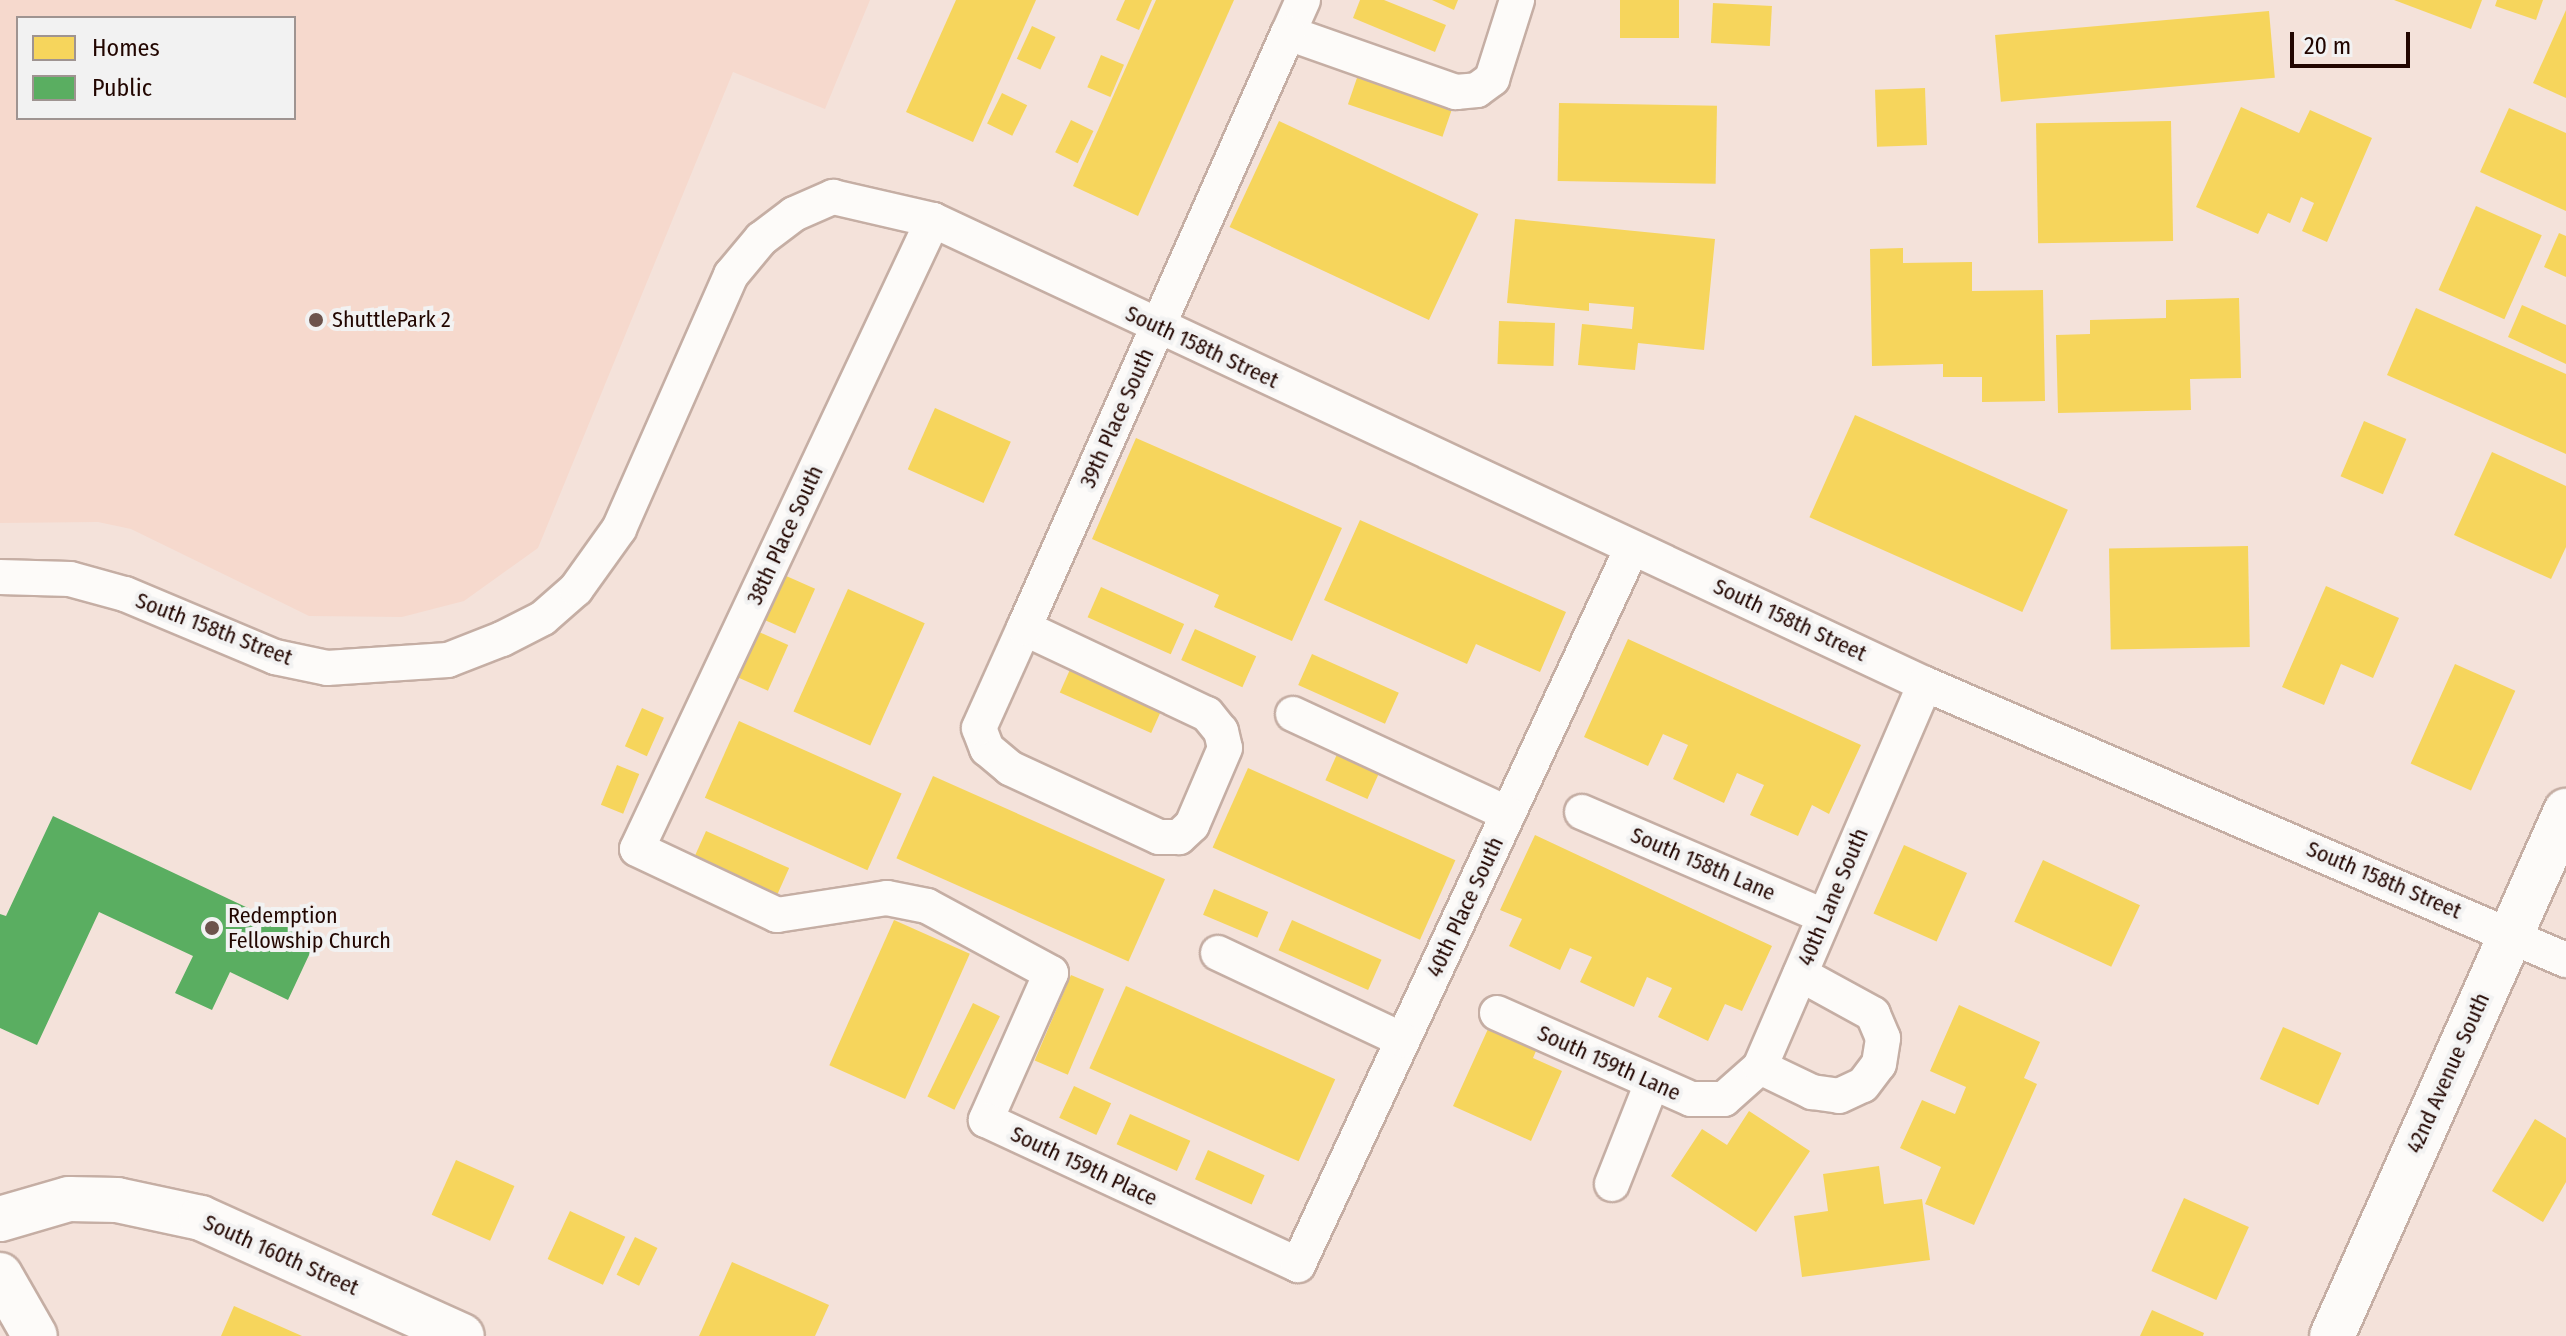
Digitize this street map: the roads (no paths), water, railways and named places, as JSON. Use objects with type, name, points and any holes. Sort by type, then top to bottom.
[{"type":"street","name":"39th Place South","points":[[1024,628],[1207,714],[1221,731],[1225,748],[1192,825],[1179,837],[1145,831],[1010,768],[987,749],[979,728],[1303,0]]},
{"type":"street","points":[[1288,33],[1456,92],[1477,90],[1492,79],[1517,0]]},
{"type":"street","name":"South 158th Street","points":[[0,577],[70,579],[125,594],[275,657],[327,668],[390,666],[462,655],[543,618],[576,589],[619,529],[731,275],[761,239],[794,214],[833,197],[933,220],[1925,684],[2510,933],[2566,960]]},
{"type":"street","name":"38th Place South","points":[[637,849],[933,220]]},
{"type":"street","name":"40th Place South","points":[[1298,1265],[1632,548]]},
{"type":"street","name":"40th Lane South","points":[[1724,1099],[1760,1067],[1925,684]]},
{"type":"street","points":[[1293,714],[1508,814]]},
{"type":"street","name":"42nd Avenue South","points":[[2332,1336],[2566,811]]},
{"type":"street","name":"South 158th Lane","points":[[1582,812],[1824,916]]},
{"type":"street","name":"South 159th Place","points":[[637,849],[777,915],[887,898],[927,906],[1051,973],[986,1120],[1298,1265]]},
{"type":"street","points":[[1218,953],[1403,1040]]},
{"type":"street","points":[[1760,1067],[1812,1092],[1839,1096],[1863,1085],[1879,1064],[1883,1038],[1873,1014],[1800,974]]},
{"type":"street","name":"South 159th Lane","points":[[1497,1013],[1691,1099],[1724,1099]]},
{"type":"street","points":[[1612,1184],[1652,1083]]},
{"type":"street","name":"South 160th Street","points":[[0,1219],[69,1199],[117,1200],[201,1218],[462,1336]]},
{"type":"street","points":[[0,1275],[35,1336]]},
{"type":"place","name":"ShuttlePark 2","points":[[316,320]]},
{"type":"place","name":"Redemption Fellowship Church","points":[[212,928]]}]
